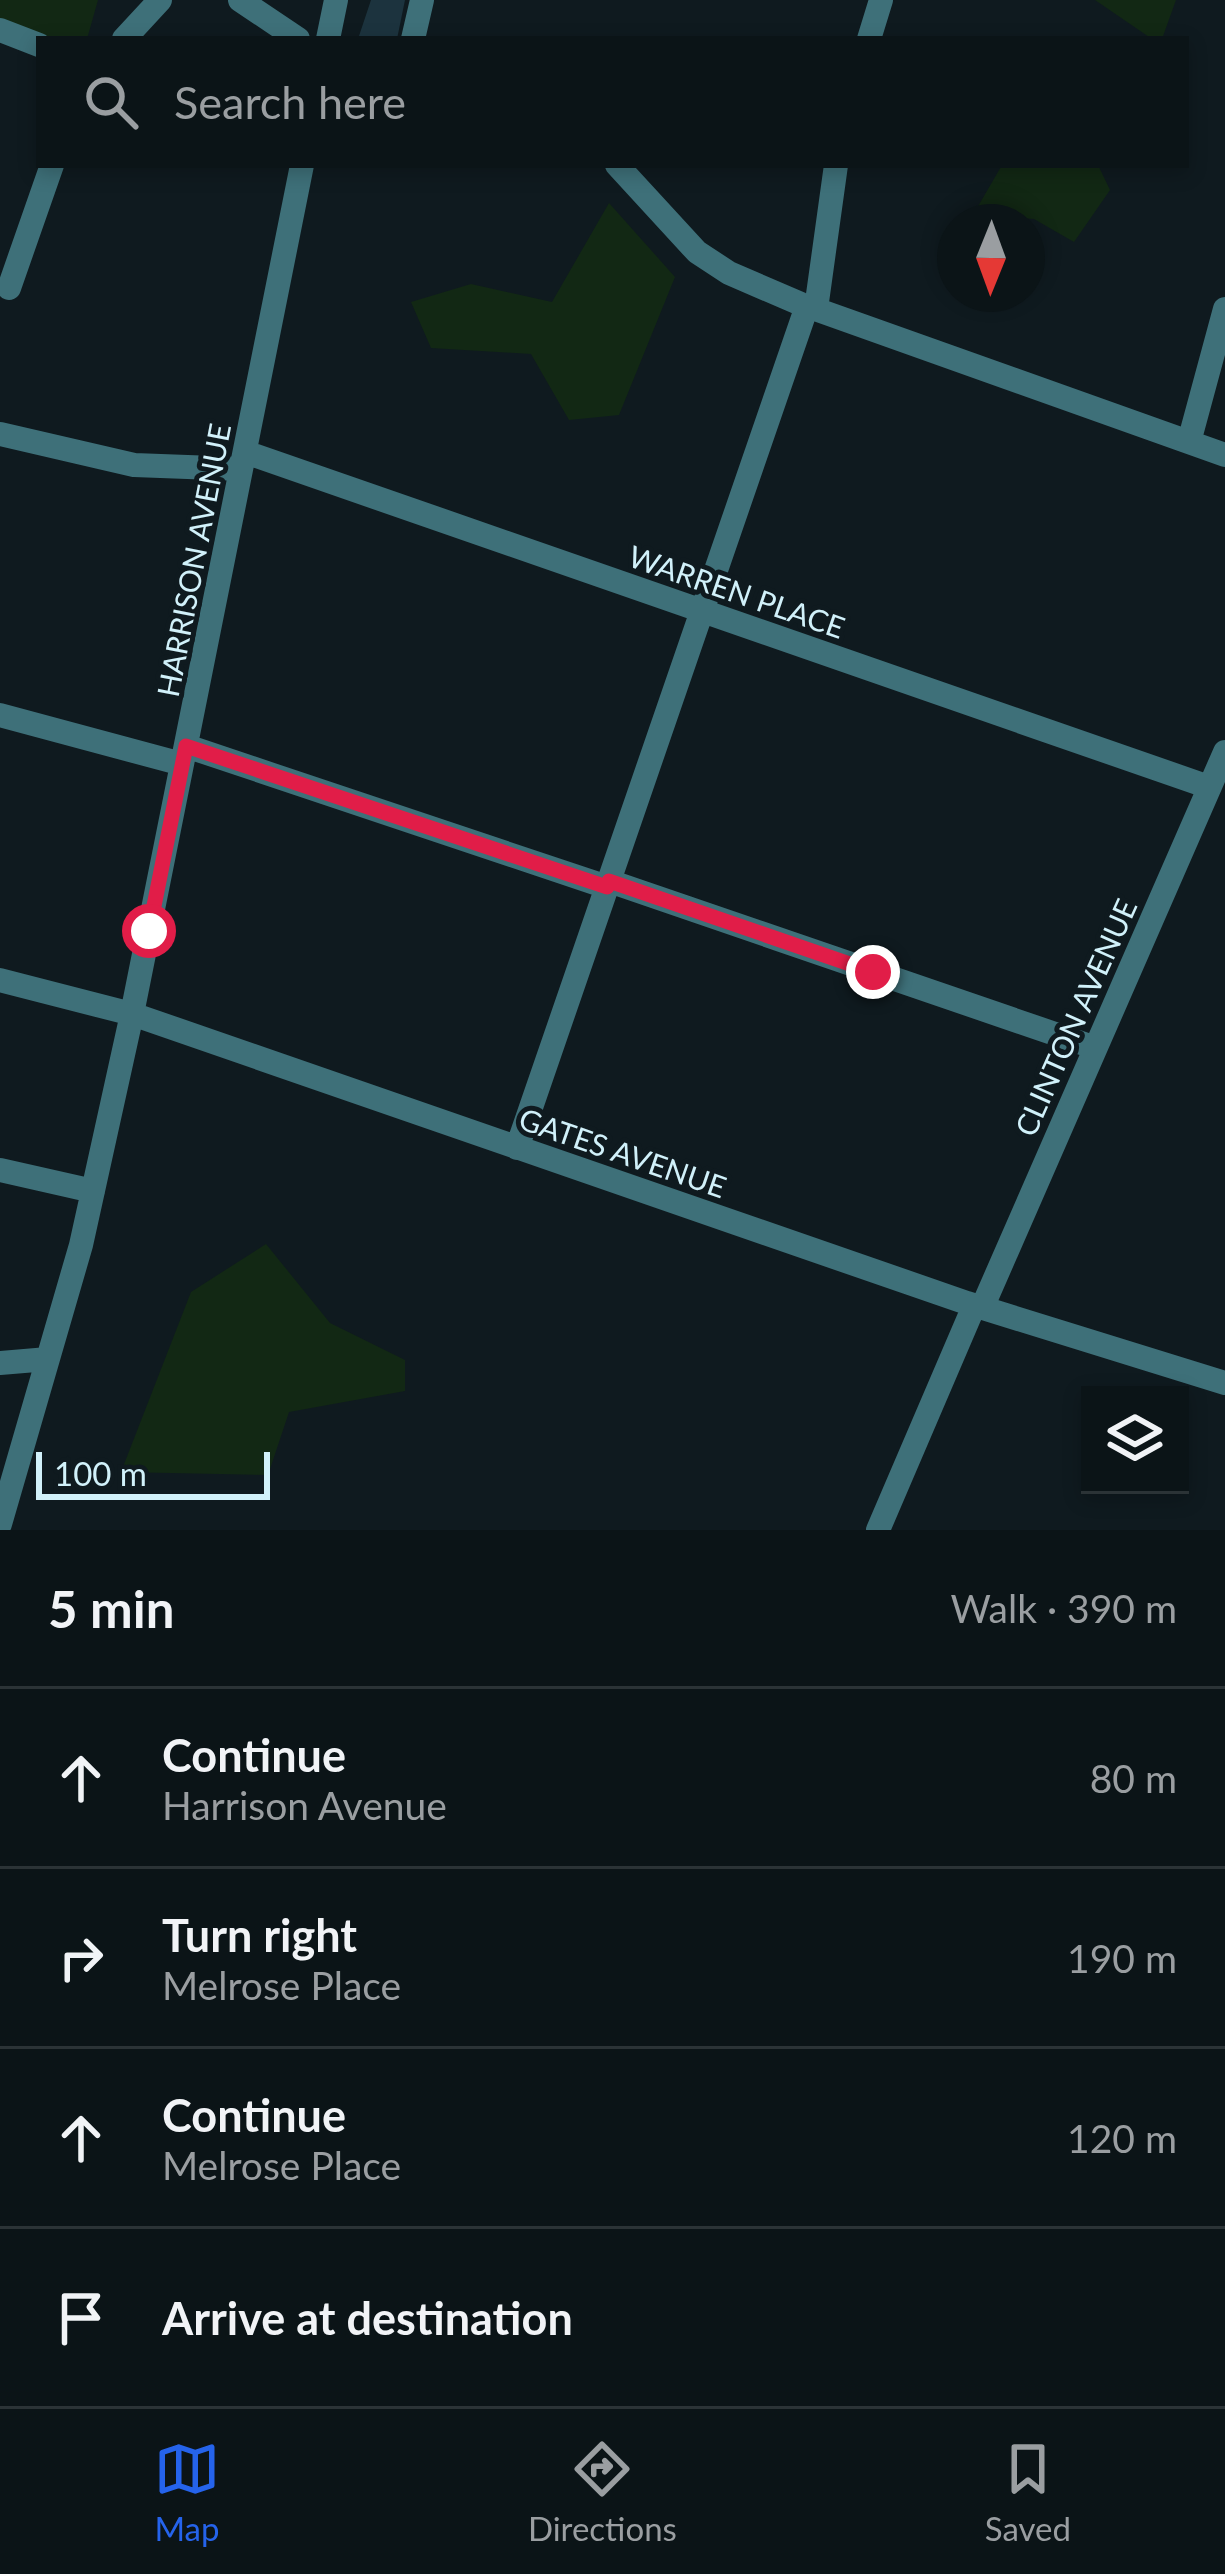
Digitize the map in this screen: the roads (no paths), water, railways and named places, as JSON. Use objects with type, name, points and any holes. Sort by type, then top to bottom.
[{"type":"street","points":[[127,36],[160,0]]},
{"type":"street","points":[[240,0],[294,36]]},
{"type":"street","points":[[329,36],[336,0]]},
{"type":"street","points":[[414,36],[422,0]]},
{"type":"street","points":[[870,36],[881,0]]},
{"type":"street","points":[[0,31],[36,44]]},
{"type":"street","points":[[9,288],[51,168]]},
{"type":"street","name":"HARRISON AVENUE","points":[[0,1524],[93,1191],[301,168]]},
{"type":"street","points":[[619,168],[697,252],[730,273],[811,307],[1225,454]]},
{"type":"street","points":[[517,1148],[811,307],[835,168]]},
{"type":"street","points":[[1189,442],[1225,310]]},
{"type":"street","name":"WARREN PLACE","points":[[0,434],[134,466],[243,461],[702,610],[1209,787]]},
{"type":"street","points":[[0,716],[184,755],[608,884],[1093,1047]]},
{"type":"street","name":"CLINTON AVENUE","points":[[878,1530],[1225,752]]},
{"type":"street","name":"GATES AVENUE","points":[[0,980],[132,1014],[978,1307],[1225,1383]]},
{"type":"street","points":[[0,1170],[93,1191]]},
{"type":"street","points":[[0,1363],[48,1359]]}]
